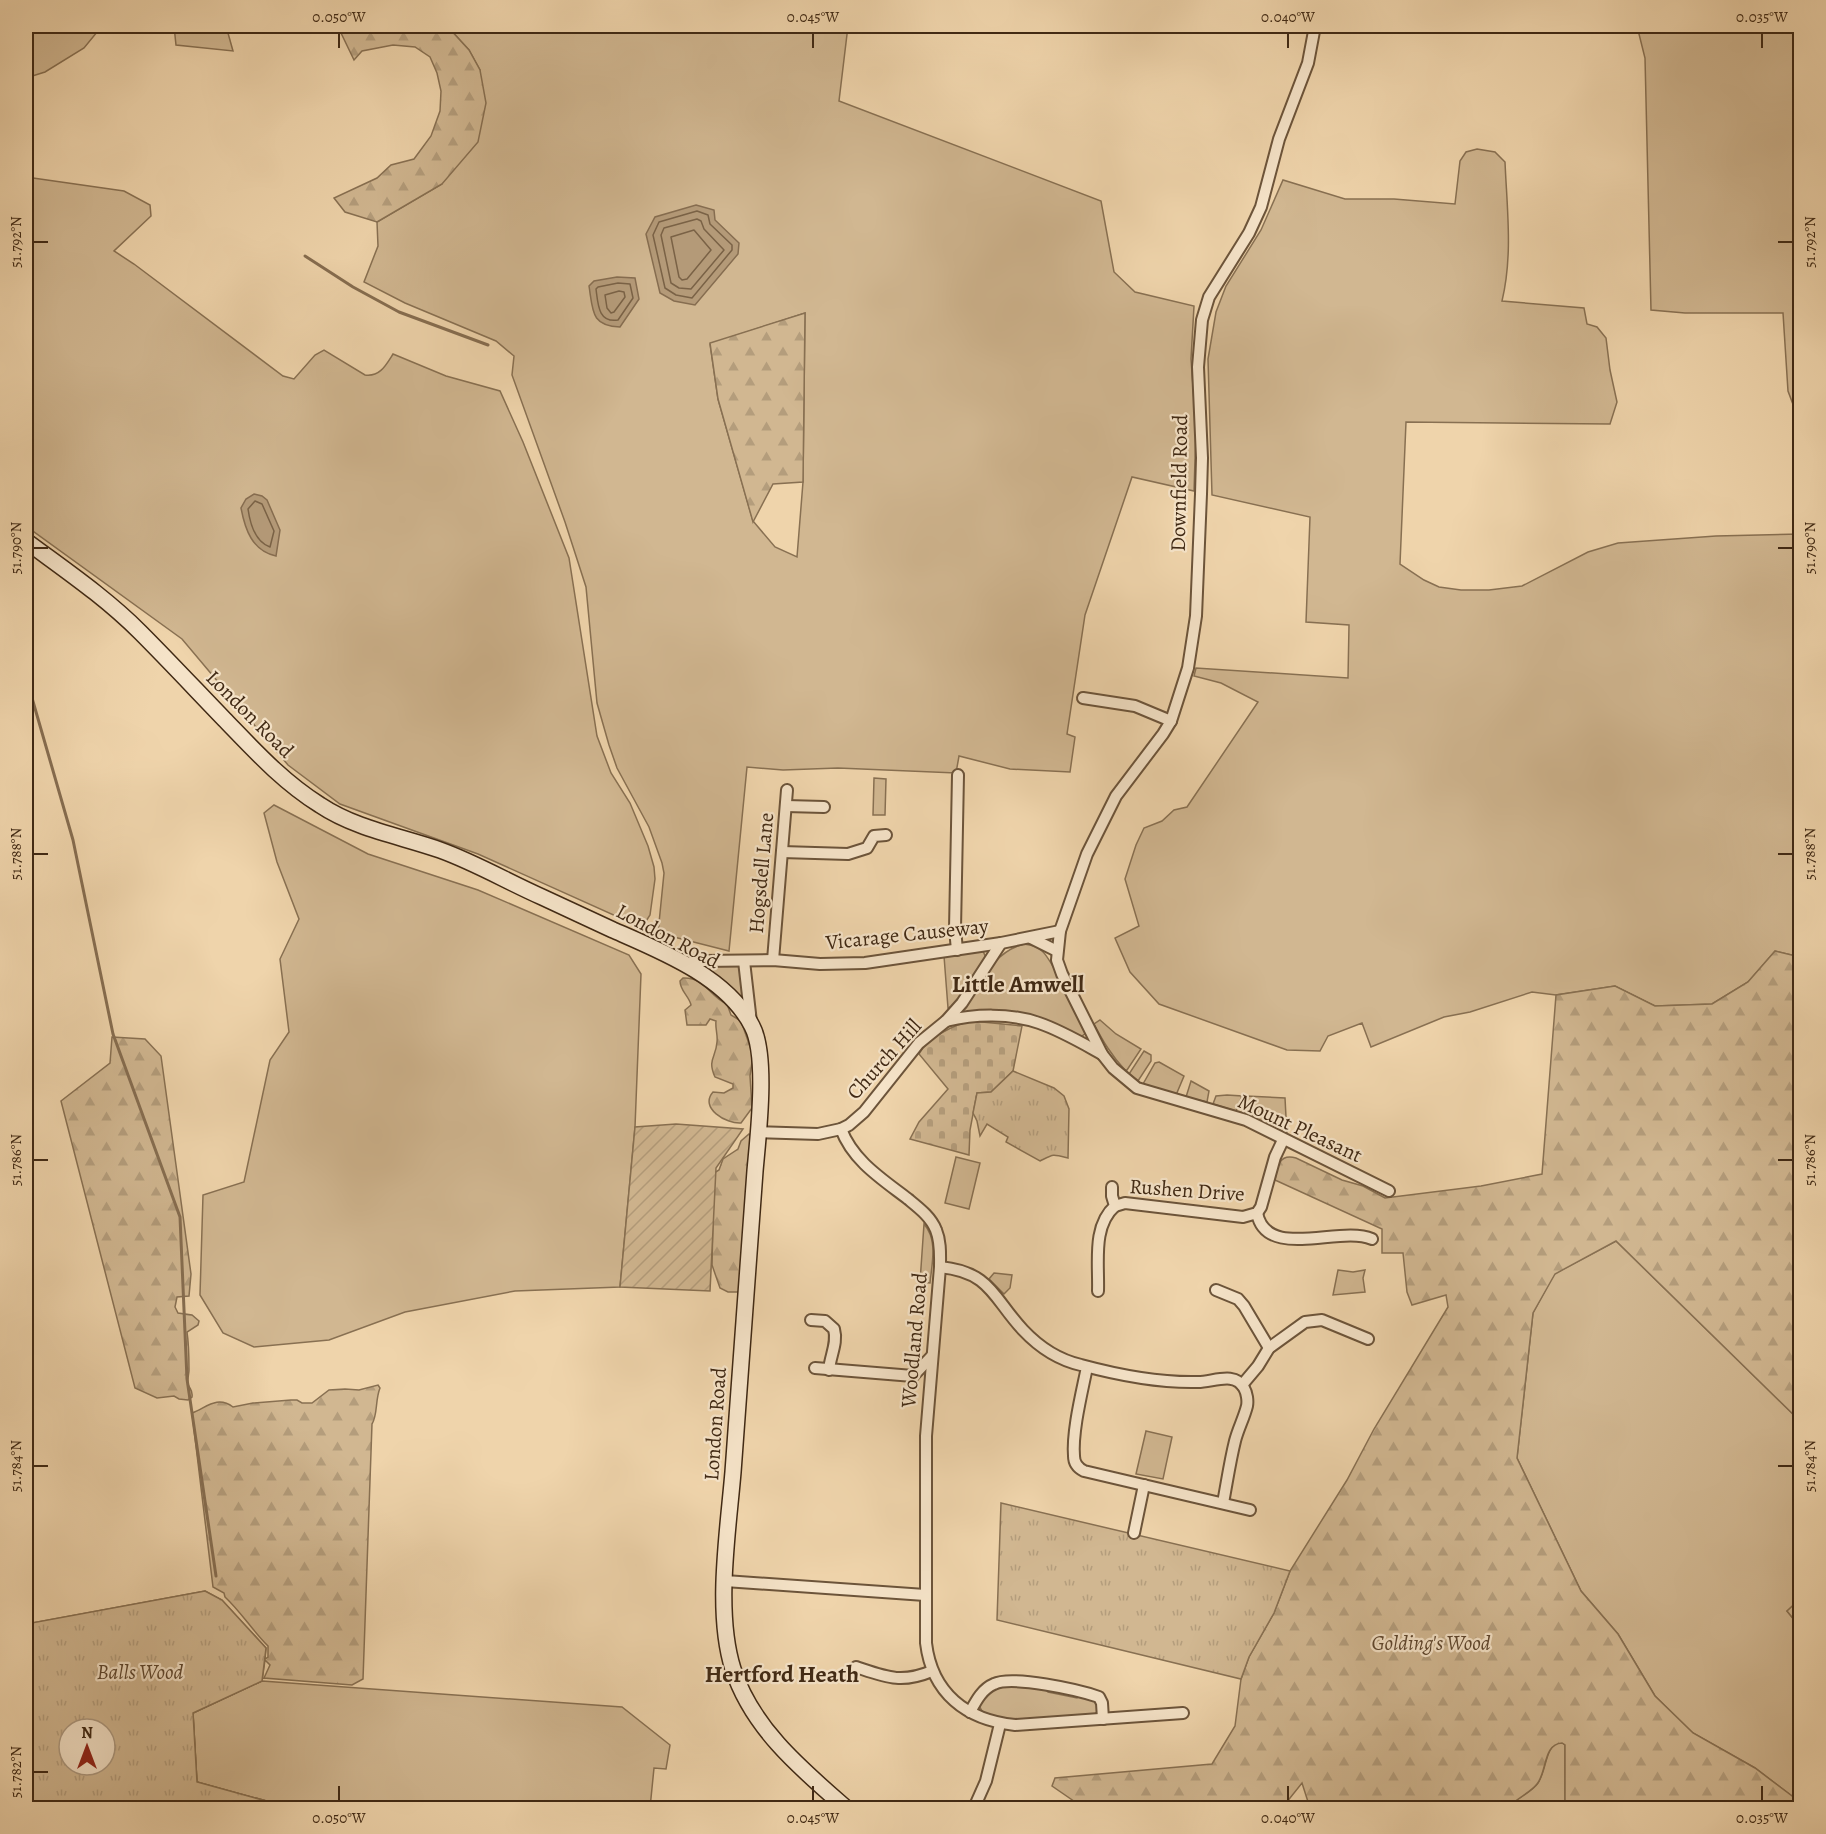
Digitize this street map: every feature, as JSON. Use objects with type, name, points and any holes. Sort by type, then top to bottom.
[{"type":"main road","name":"London Road","points":[[26,541],[105,599],[268,764],[322,807],[359,825],[440,850],[475,865],[686,964],[720,988],[736,1003],[751,1023],[760,1057],[758,1132],[725,1581],[728,1645],[733,1669],[745,1696],[771,1736],[846,1809]]},
{"type":"street","name":"Downfield Road","points":[[1057,951],[1060,930],[1087,854],[1116,795],[1163,734],[1171,720],[1188,668],[1196,616],[1203,458],[1198,367],[1202,320],[1209,297],[1261,207],[1280,139],[1308,63],[1315,26]]},
{"type":"street","points":[[1083,698],[1135,706],[1171,720]]},
{"type":"street","points":[[957,950],[955,919],[958,775]]},
{"type":"street","name":"Hogsdell Lane","points":[[773,960],[787,790]]},
{"type":"street","points":[[786,806],[824,807]]},
{"type":"street","points":[[782,852],[855,853],[867,848],[874,836],[886,836]]},
{"type":"street","name":"Vicarage Causeway","points":[[686,964],[702,960],[744,962],[773,960],[820,964],[865,963],[1031,938],[1060,930]]},
{"type":"street","points":[[1031,938],[1057,951]]},
{"type":"street","name":"Church Hill","points":[[758,1132],[818,1134],[840,1130],[864,1112],[919,1043],[946,1021],[962,1003],[1001,943]]},
{"type":"street","name":"Mount Pleasant","points":[[1057,951],[1062,974],[1102,1054],[1113,1068],[1143,1091],[1237,1117],[1389,1191]]},
{"type":"street","points":[[744,962],[751,1023]]},
{"type":"street","name":"Mount Pleasant","points":[[946,1021],[971,1016],[1019,1018],[1039,1023],[1102,1054]]},
{"type":"street","name":"Woodland Road","points":[[840,1130],[847,1145],[858,1159],[922,1210],[933,1224],[939,1241],[940,1267],[927,1400],[925,1595],[926,1643],[932,1671]]},
{"type":"street","name":"Rushen Drive","points":[[1098,1291],[1100,1225],[1115,1206],[1125,1203],[1243,1217],[1257,1213],[1263,1202],[1275,1157],[1283,1140]]},
{"type":"street","name":"Rushen Drive","points":[[1112,1187],[1115,1206]]},
{"type":"street","name":"Rushen Drive","points":[[1257,1213],[1261,1226],[1272,1235],[1280,1237],[1300,1239],[1361,1236],[1372,1239]]},
{"type":"street","points":[[940,1267],[962,1270],[982,1280],[1032,1338],[1061,1359],[1087,1367],[1156,1380],[1200,1382],[1229,1379],[1242,1385],[1246,1394],[1246,1407],[1234,1443],[1223,1503]]},
{"type":"street","points":[[1216,1290],[1238,1299],[1269,1348]]},
{"type":"street","points":[[811,1320],[825,1321],[834,1329],[836,1341],[830,1357],[829,1370]]},
{"type":"street","points":[[1242,1385],[1269,1348],[1297,1326],[1311,1320],[1328,1322],[1368,1339]]},
{"type":"street","points":[[913,1376],[932,1356]]},
{"type":"street","points":[[1087,1367],[1074,1456],[1075,1463],[1084,1471],[1250,1510]]},
{"type":"street","points":[[815,1368],[913,1376]]},
{"type":"street","points":[[913,1376],[927,1400]]},
{"type":"street","points":[[1134,1533],[1144,1485]]},
{"type":"street","points":[[725,1581],[925,1595]]},
{"type":"street","points":[[856,1667],[896,1679],[914,1678],[932,1671],[948,1696],[970,1712],[1000,1724],[1015,1725],[1183,1713]]},
{"type":"street","points":[[970,1712],[986,1689],[1001,1681],[1016,1679],[1099,1697],[1102,1702],[1103,1719]]},
{"type":"street","points":[[974,1809],[986,1781],[1000,1724]]},
{"type":"green space","points":[[26,26],[102,26],[84,48],[45,72],[26,78]]},
{"type":"green space","points":[[174,26],[226,26],[233,51],[176,45]]},
{"type":"green space","points":[[369,26],[447,26],[469,50],[480,70],[486,103],[478,142],[442,184],[377,222],[345,212],[334,198],[377,178],[391,165],[414,159],[431,136],[440,111],[441,91],[430,57],[415,47],[393,45],[362,51],[354,60],[341,33]]},
{"type":"green space","points":[[447,26],[848,26],[839,101],[1101,201],[1114,272],[1135,292],[1194,306],[1191,359],[1196,428],[1194,491],[1132,477],[1085,615],[1067,734],[1075,737],[1070,772],[1010,769],[959,756],[956,773],[838,768],[783,770],[747,767],[729,951],[658,933],[664,873],[662,863],[649,827],[617,768],[609,745],[597,703],[586,587],[512,375],[514,356],[496,341],[405,303],[364,282],[378,246],[377,222],[442,184],[480,70],[469,50]],"holes":[[[805,313],[803,482],[797,557],[775,547],[753,521],[718,399],[710,344]]]},
{"type":"green space","points":[[1637,26],[1800,26],[1800,423],[1788,391],[1783,313],[1685,313],[1651,310],[1645,58]]},
{"type":"green space","points":[[1477,149],[1495,152],[1505,162],[1508,249],[1502,301],[1584,308],[1587,324],[1597,327],[1606,338],[1617,402],[1610,424],[1406,422],[1400,564],[1439,587],[1489,590],[1522,586],[1588,552],[1618,543],[1716,536],[1800,534],[1800,957],[1775,951],[1748,982],[1712,1004],[1655,1006],[1615,986],[1556,995],[1532,992],[1470,1012],[1444,1017],[1371,1047],[1362,1023],[1328,1036],[1320,1051],[1287,1050],[1159,1004],[1130,972],[1115,938],[1139,926],[1125,879],[1144,828],[1162,821],[1174,810],[1187,807],[1258,702],[1221,683],[1194,676],[1196,668],[1348,678],[1349,625],[1306,622],[1310,517],[1212,495],[1208,359],[1216,312],[1226,286],[1261,230],[1283,180],[1345,199],[1394,199],[1455,204],[1460,161],[1466,152]]},
{"type":"green space","points":[[26,177],[124,191],[150,205],[151,216],[114,251],[283,376],[294,379],[315,355],[324,350],[365,375],[379,372],[393,354],[446,376],[500,391],[569,558],[597,736],[611,773],[630,803],[654,867],[655,879],[650,915],[643,926],[638,926],[478,854],[340,804],[288,765],[182,639],[26,526]]},
{"type":"green space","points":[[805,313],[803,482],[773,484],[753,522],[718,399],[710,343]]},
{"type":"green space","points":[[874,778],[886,779],[885,815],[873,815]]},
{"type":"green space","points":[[274,805],[368,854],[478,890],[629,955],[641,974],[635,1127],[620,1287],[515,1291],[405,1312],[329,1340],[254,1347],[223,1333],[200,1295],[203,1195],[244,1182],[270,1060],[289,1032],[280,959],[299,919],[277,862],[264,813]]},
{"type":"green space","points":[[1024,944],[1040,949],[1047,956],[1084,1026],[1086,1033],[1082,1036],[1075,1036],[1054,1026],[960,1011],[994,962],[1013,948]]},
{"type":"green space","points":[[983,951],[986,958],[976,977],[953,1006],[948,1008],[944,956]]},
{"type":"green space","name":"Golding's Wood","points":[[1775,951],[1800,957],[1800,1421],[1616,1241],[1555,1274],[1533,1313],[1517,1458],[1581,1591],[1618,1634],[1655,1696],[1693,1733],[1755,1768],[1800,1802],[1800,1808],[1565,1808],[1565,1745],[1562,1743],[1551,1748],[1537,1784],[1508,1808],[1310,1808],[1302,1783],[1282,1808],[1084,1808],[1052,1786],[1055,1778],[1212,1764],[1235,1726],[1241,1679],[1249,1657],[1274,1613],[1290,1571],[1347,1480],[1374,1429],[1448,1307],[1446,1295],[1412,1305],[1407,1292],[1403,1253],[1382,1253],[1382,1229],[1275,1180],[1282,1159],[1296,1158],[1342,1180],[1363,1186],[1385,1198],[1481,1186],[1542,1174],[1556,995],[1615,986],[1655,1006],[1712,1004],[1748,982]]},
{"type":"green space","points":[[702,964],[739,965],[745,1001],[743,1002],[701,967]]},
{"type":"green space","points":[[683,978],[702,984],[727,1004],[731,1015],[741,1021],[753,1055],[750,1076],[752,1108],[741,1123],[722,1118],[709,1104],[713,1092],[724,1093],[733,1088],[733,1084],[715,1077],[713,1071],[712,1062],[717,1039],[716,1021],[710,1019],[706,1025],[687,1025],[685,1010],[691,1005],[680,985]]},
{"type":"green space","points":[[1100,1020],[1116,1034],[1141,1049],[1127,1070],[1116,1059],[1097,1030],[1094,1024]]},
{"type":"green space","points":[[972,1021],[1022,1026],[1013,1071],[991,1092],[977,1093],[970,1130],[969,1155],[910,1139],[919,1122],[948,1089],[919,1054],[928,1043],[942,1033]]},
{"type":"green space","points":[[112,1037],[145,1039],[161,1056],[191,1274],[189,1296],[177,1297],[175,1307],[178,1313],[192,1315],[199,1321],[198,1325],[187,1332],[188,1382],[192,1391],[192,1397],[188,1400],[174,1396],[157,1398],[135,1388],[61,1101],[110,1063]]},
{"type":"green space","points":[[1144,1051],[1151,1055],[1151,1061],[1138,1081],[1129,1074]]},
{"type":"green space","points":[[1159,1062],[1184,1076],[1176,1095],[1143,1084],[1155,1063]]},
{"type":"green space","points":[[1013,1071],[1054,1088],[1064,1096],[1069,1109],[1068,1158],[1053,1155],[1040,1161],[1006,1142],[1008,1137],[987,1124],[980,1136],[973,1113],[977,1093],[991,1092]]},
{"type":"green space","points":[[1191,1081],[1209,1091],[1207,1102],[1186,1097]]},
{"type":"green space","points":[[1216,1096],[1242,1096],[1236,1111],[1213,1104]]},
{"type":"green space","points":[[1246,1096],[1285,1098],[1287,1136],[1242,1112]]},
{"type":"green space","points":[[676,1124],[743,1129],[716,1168],[710,1291],[620,1287],[635,1127]]},
{"type":"green space","points":[[749,1134],[753,1137],[753,1145],[741,1258],[743,1267],[740,1271],[743,1279],[738,1292],[728,1292],[720,1288],[712,1265],[714,1173],[719,1170],[723,1159],[738,1149],[741,1141]]},
{"type":"green space","points":[[956,1157],[980,1163],[969,1209],[945,1203]]},
{"type":"green space","points":[[924,1224],[933,1244],[930,1283],[920,1282]]},
{"type":"green space","points":[[1616,1241],[1800,1421],[1800,1599],[1787,1611],[1800,1627],[1800,1802],[1755,1768],[1693,1733],[1655,1696],[1618,1634],[1581,1591],[1517,1458],[1533,1313],[1554,1274]]},
{"type":"green space","points":[[1338,1270],[1353,1272],[1365,1270],[1363,1278],[1365,1292],[1333,1295]]},
{"type":"green space","points":[[994,1273],[1012,1275],[1010,1288],[1004,1294],[989,1279]]},
{"type":"green space","points":[[378,1385],[380,1388],[372,1424],[363,1679],[352,1685],[264,1678],[270,1665],[265,1660],[262,1681],[193,1713],[197,1782],[281,1805],[364,1808],[26,1808],[26,1624],[205,1591],[222,1600],[266,1648],[265,1659],[268,1657],[268,1646],[224,1593],[213,1587],[192,1413],[217,1402],[233,1407],[291,1400],[312,1403],[329,1390],[359,1390]]},
{"type":"green space","points":[[1146,1431],[1172,1437],[1163,1479],[1136,1474]]},
{"type":"green space","points":[[1001,1503],[1290,1571],[1274,1613],[1249,1657],[1241,1679],[997,1620]]},
{"type":"green space","name":"Balls Wood","points":[[205,1591],[222,1600],[266,1648],[262,1681],[193,1713],[197,1782],[281,1805],[364,1808],[26,1808],[26,1624]]},
{"type":"green space","points":[[1800,1599],[1800,1627],[1787,1611]]},
{"type":"green space","points":[[262,1681],[622,1707],[670,1745],[666,1769],[654,1768],[650,1808],[364,1808],[281,1805],[197,1782],[193,1713]]},
{"type":"green space","points":[[1006,1683],[1097,1700],[1098,1711],[1094,1715],[1016,1722],[985,1716],[979,1706],[982,1697]]},
{"type":"green space","points":[[1556,1743],[1565,1745],[1565,1808],[1508,1808],[1538,1783],[1550,1751]]},
{"type":"water","points":[[696,205],[714,210],[715,220],[739,243],[738,254],[695,305],[674,301],[660,293],[646,234],[655,217]]},
{"type":"water","points":[[617,277],[635,278],[639,299],[620,327],[603,324],[595,316],[589,286],[594,281]]},
{"type":"water","points":[[254,494],[267,500],[280,530],[276,556],[255,544],[245,524],[241,508],[246,499]]},
{"type":"waterway","points":[[305,256],[353,287],[399,312],[488,345]]},
{"type":"waterway","points":[[26,686],[32,698],[73,840],[113,1034],[180,1217],[187,1379],[216,1576]]},
{"type":"district","name":"Little Amwell","points":[[1018,984]]},
{"type":"district","name":"Hertford Heath","points":[[782,1674]]}]
